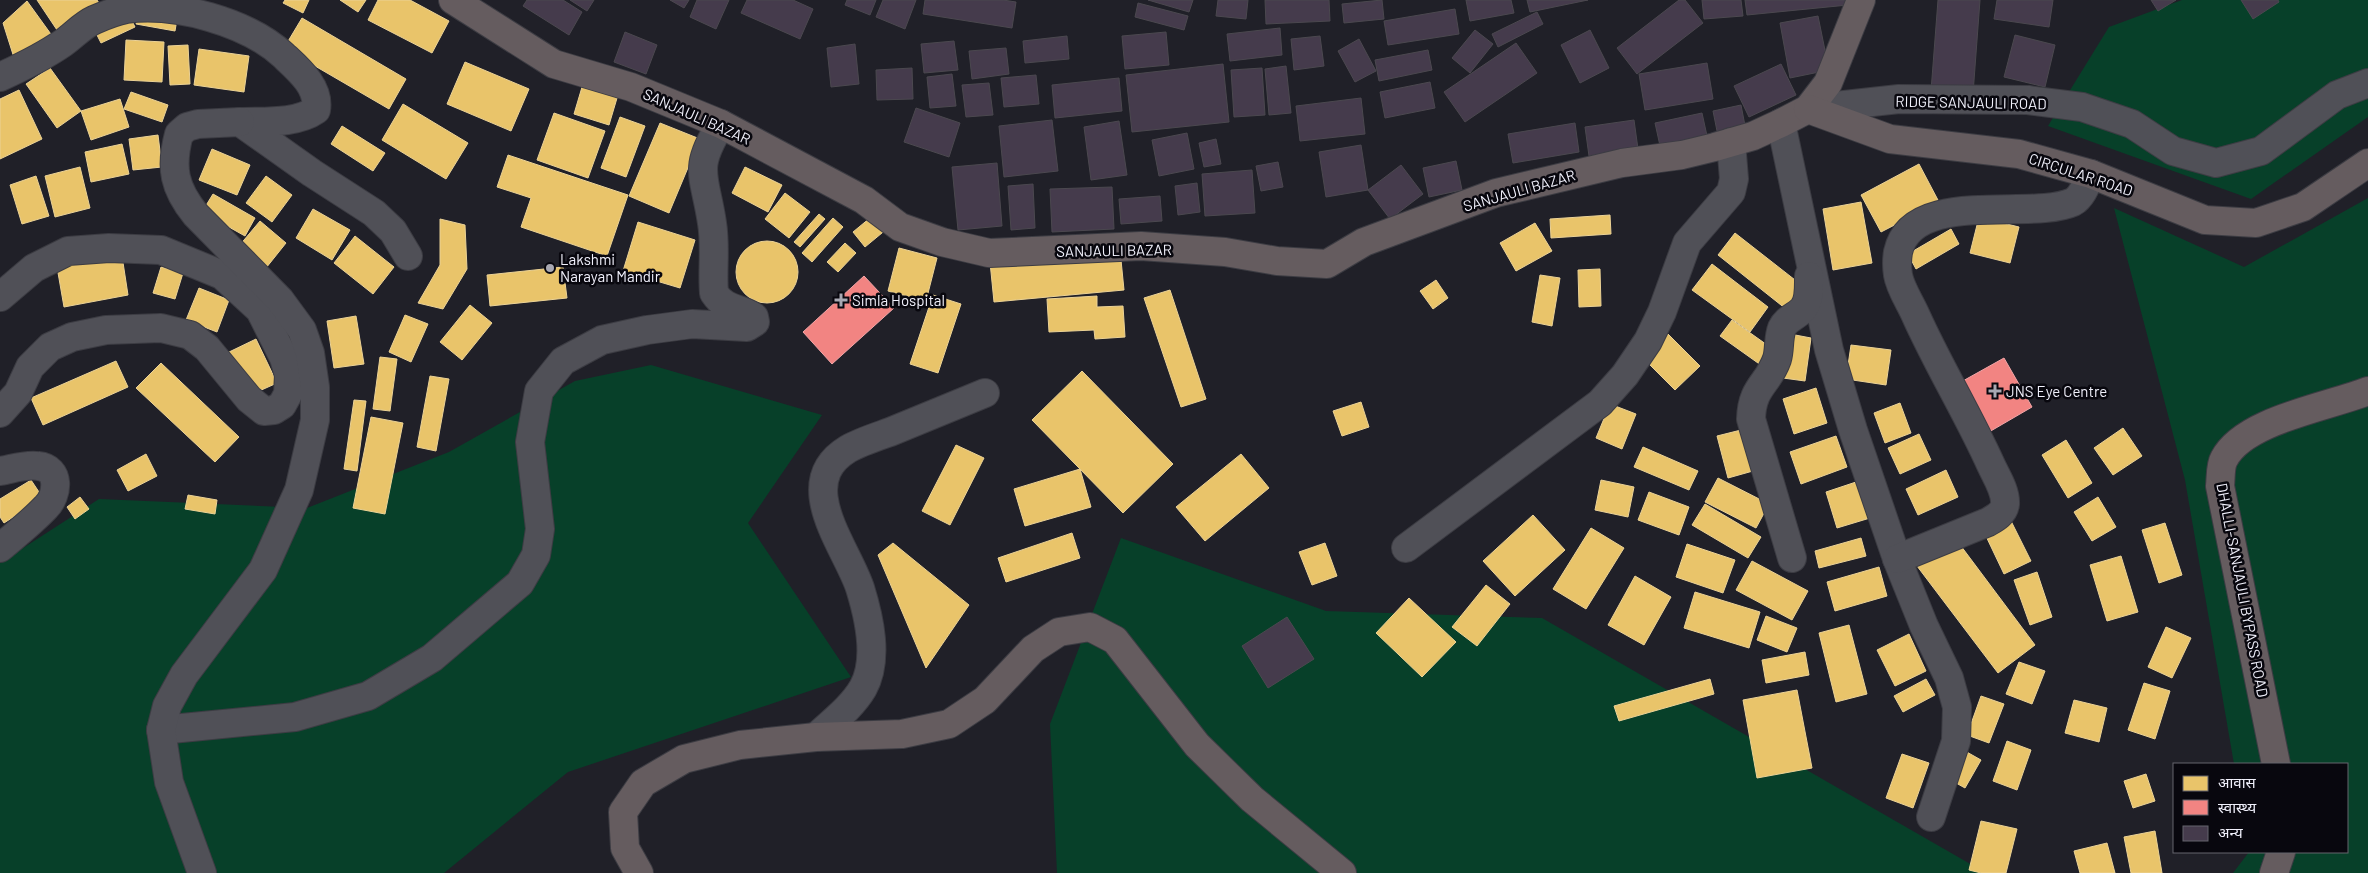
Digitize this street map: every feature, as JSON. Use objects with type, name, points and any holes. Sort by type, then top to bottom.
[{"type":"main road","name":"SANJAULI BAZAR","points":[[453,0],[554,64],[631,87],[721,124],[864,200],[900,227],[942,242],[989,253],[1141,246],[1226,252],[1277,261],[1327,264],[1364,242],[1496,193],[1622,163],[1682,155],[1731,142],[1753,136],[1808,109]]},
{"type":"main road","points":[[1808,109],[1828,83],[1861,0]]},
{"type":"main road","name":"CIRCULAR ROAD","points":[[1808,109],[1890,139],[2019,154],[2091,174],[2205,220],[2256,223],[2303,207],[2368,162]]},
{"type":"main road","name":"DHALLI-SANJAULI BYPASS ROAD","points":[[2276,763],[2220,486],[2223,460],[2240,439],[2266,424],[2368,391]]},
{"type":"main road","points":[[639,873],[625,848],[623,812],[643,783],[684,759],[740,745],[816,736],[902,734],[949,724],[985,700],[1032,650],[1059,632],[1090,627],[1115,640],[1197,745],[1252,800],[1342,873]]},
{"type":"main road","points":[[2274,873],[2281,853]]},
{"type":"street","points":[[0,77],[36,61],[93,21],[126,9],[153,8],[192,13],[230,24],[270,43],[300,70],[315,92],[318,101],[316,110],[308,116],[268,121],[198,124],[183,130],[179,134],[176,145],[174,175],[184,200],[196,215],[280,300],[302,330],[310,353],[315,387],[315,420],[299,490],[262,570],[184,675],[167,706],[160,730],[169,782],[202,873]]},
{"type":"street","name":"RIDGE SANJAULI ROAD","points":[[1808,109],[1899,98],[2028,100],[2082,107],[2132,124],[2173,151],[2216,164],[2262,151],[2338,95],[2368,82]]},
{"type":"street","points":[[240,122],[374,213],[393,231],[408,256]]},
{"type":"street","points":[[1781,123],[1829,350],[1873,492],[1924,626],[1949,678],[1956,707],[1956,742],[1931,816]]},
{"type":"street","points":[[160,730],[296,717],[368,696],[432,658],[520,584],[536,555],[540,529],[530,442],[539,392],[563,361],[602,340],[647,330],[692,324],[747,327],[755,322],[754,317],[720,303],[714,293],[712,223],[702,180],[708,145],[721,124]]},
{"type":"street","points":[[1406,548],[1585,414],[1600,402],[1625,375],[1648,341],[1662,312],[1687,243],[1731,192],[1734,178],[1731,142]]},
{"type":"street","points":[[1897,559],[1988,522],[1999,515],[2005,506],[2005,496],[1984,449],[1921,325],[1898,275],[1898,252],[1908,232],[1926,220],[1962,210],[2051,207],[2074,202],[2084,190],[2091,174]]},
{"type":"street","points":[[0,297],[34,268],[68,251],[109,248],[161,250],[222,275],[260,310],[284,358],[289,375],[288,394],[282,404],[274,410],[264,411],[249,400],[208,348],[190,335],[161,328],[106,330],[72,337],[50,347],[30,367],[18,393],[0,413]]},
{"type":"street","points":[[1792,558],[1751,419],[1751,403],[1757,390],[1776,362],[1782,329],[1786,321],[1802,309],[1807,301],[1809,255]]},
{"type":"street","points":[[816,736],[843,712],[864,687],[872,661],[870,634],[860,587],[828,520],[822,497],[827,469],[847,449],[985,393]]},
{"type":"street","points":[[0,471],[39,466],[50,471],[55,480],[55,493],[47,506],[0,548]]},
{"type":"green space","points":[[2182,0],[2368,0],[2368,117],[2251,199],[2048,126],[2109,27]]},
{"type":"green space","points":[[2368,198],[2368,873],[2233,873],[2248,853],[2348,853],[2348,763],[2234,763],[2185,480],[2114,208],[2244,267]]},
{"type":"green space","points":[[651,365],[822,415],[748,523],[851,677],[568,772],[444,873],[0,873],[0,563],[99,499],[307,508],[449,452],[575,381]]},
{"type":"green space","points":[[1121,538],[1326,611],[1542,618],[1986,873],[1057,873],[1050,724]]},
{"type":"building: आवास","points":[[37,0],[97,0],[101,6],[59,33]]},
{"type":"building: आवास","points":[[285,0],[309,0],[303,13],[283,3]]},
{"type":"building: आवास","points":[[340,0],[366,0],[358,12]]},
{"type":"building: आवास","points":[[378,0],[410,0],[449,21],[432,53],[368,20]]},
{"type":"building: आवास","points":[[27,1],[53,37],[16,64],[3,23]]},
{"type":"building: आवास","points":[[127,11],[135,27],[101,43],[93,27]]},
{"type":"building: आवास","points":[[139,12],[177,19],[175,31],[136,24]]},
{"type":"building: आवास","points":[[302,18],[406,79],[389,109],[284,48]]},
{"type":"building: आवास","points":[[126,40],[164,42],[162,82],[124,80]]},
{"type":"building: आवास","points":[[188,45],[190,84],[170,85],[168,46]]},
{"type":"building: आवास","points":[[199,49],[249,56],[244,92],[194,85]]},
{"type":"building: आवास","points":[[465,62],[529,89],[511,131],[447,104]]},
{"type":"building: आवास","points":[[50,68],[81,111],[57,128],[26,84]]},
{"type":"building: आवास","points":[[585,77],[620,88],[609,125],[574,114]]},
{"type":"building: आवास","points":[[19,90],[42,139],[0,159],[0,99]]},
{"type":"building: आवास","points":[[131,92],[168,105],[162,122],[124,109]]},
{"type":"building: आवास","points":[[120,99],[129,127],[91,140],[81,111]]},
{"type":"building: आवास","points":[[403,104],[468,143],[446,179],[382,140]]},
{"type":"building: आवास","points":[[554,113],[605,131],[588,178],[537,160]]},
{"type":"building: आवास","points":[[620,117],[645,126],[626,177],[601,168]]},
{"type":"building: आवास","points":[[660,123],[700,139],[669,213],[629,196]]},
{"type":"building: आवास","points":[[342,126],[385,153],[373,171],[331,144]]},
{"type":"building: आवास","points":[[158,135],[162,167],[133,170],[129,139]]},
{"type":"building: आवास","points":[[122,144],[129,174],[91,182],[85,152]]},
{"type":"building: आवास","points":[[212,149],[250,165],[237,195],[199,180]]},
{"type":"building: आवास","points":[[508,155],[628,195],[607,256],[521,227],[531,198],[497,187]]},
{"type":"building: आवास","points":[[1919,164],[1939,202],[1881,232],[1861,195]]},
{"type":"building: आवास","points":[[80,167],[90,208],[55,217],[45,176]]},
{"type":"building: आवास","points":[[745,167],[782,185],[768,212],[732,193]]},
{"type":"building: आवास","points":[[36,176],[49,216],[22,224],[10,185]]},
{"type":"building: आवास","points":[[266,176],[292,195],[272,222],[246,203]]},
{"type":"building: आवास","points":[[785,193],[810,212],[789,238],[765,219]]},
{"type":"building: आवास","points":[[213,194],[255,218],[245,236],[202,212]]},
{"type":"building: आवास","points":[[1861,202],[1872,263],[1833,270],[1823,209]]},
{"type":"building: आवास","points":[[313,209],[350,230],[332,260],[296,238]]},
{"type":"building: आवास","points":[[876,213],[888,228],[865,247],[853,232]]},
{"type":"building: आवास","points":[[819,214],[825,219],[800,247],[794,242]]},
{"type":"building: आवास","points":[[1610,215],[1611,234],[1551,238],[1550,219]]},
{"type":"building: आवास","points":[[1979,217],[2019,227],[2010,263],[1970,253]]},
{"type":"building: आवास","points":[[833,218],[843,227],[812,262],[802,253]]},
{"type":"building: आवास","points":[[440,219],[465,225],[467,269],[443,309],[418,303],[440,265]]},
{"type":"building: आवास","points":[[260,221],[286,243],[266,268],[239,246]]},
{"type":"building: आवास","points":[[638,222],[695,240],[680,288],[623,271]]},
{"type":"building: आवास","points":[[1535,223],[1552,251],[1516,271],[1500,243]]},
{"type":"building: आवास","points":[[1951,229],[1959,244],[1916,269],[1908,254]]},
{"type":"building: आवास","points":[[1735,233],[1804,287],[1786,309],[1718,255]]},
{"type":"building: आवास","points":[[355,236],[394,267],[373,294],[334,263]]},
{"type":"building: आवास","points":[[767,241],[779,244],[789,250],[795,260],[798,272],[795,284],[789,294],[779,300],[767,303],[755,300],[745,294],[739,284],[736,272],[739,260],[745,250],[755,244]]},
{"type":"building: आवास","points":[[845,243],[856,253],[838,272],[827,262]]},
{"type":"building: आवास","points":[[899,248],[937,258],[926,301],[888,291]]},
{"type":"building: आवास","points":[[1120,250],[1124,290],[994,302],[990,262]]},
{"type":"building: आवास","points":[[122,256],[128,295],[64,307],[57,267]]},
{"type":"building: आवास","points":[[1712,264],[1768,307],[1750,332],[1692,290]]},
{"type":"building: आवास","points":[[161,267],[183,273],[175,299],[153,293]]},
{"type":"building: आवास","points":[[563,267],[567,298],[490,306],[487,275]]},
{"type":"building: आवास","points":[[1600,269],[1601,306],[1579,307],[1578,270]]},
{"type":"building: आवास","points":[[1540,275],[1560,278],[1552,326],[1532,322]]},
{"type":"building: आवास","points":[[1436,280],[1448,298],[1433,309],[1420,291]]},
{"type":"building: आवास","points":[[199,288],[229,300],[217,332],[186,320]]},
{"type":"building: आवास","points":[[1170,290],[1206,399],[1181,407],[1144,298]]},
{"type":"building: आवास","points":[[933,295],[961,304],[938,373],[910,364]]},
{"type":"building: आवास","points":[[1097,296],[1097,307],[1123,306],[1125,337],[1095,339],[1094,330],[1049,332],[1047,299]]},
{"type":"building: आवास","points":[[470,305],[492,323],[462,360],[440,342]]},
{"type":"building: आवास","points":[[405,315],[428,324],[411,362],[389,352]]},
{"type":"building: आवास","points":[[356,316],[364,364],[334,368],[327,321]]},
{"type":"building: आवास","points":[[1732,320],[1777,352],[1765,368],[1720,336]]},
{"type":"building: आवास","points":[[1665,331],[1700,366],[1675,390],[1640,355]]},
{"type":"building: आवास","points":[[1790,334],[1811,338],[1805,381],[1783,378]]},
{"type":"building: आवास","points":[[256,339],[277,383],[248,396],[227,353]]},
{"type":"building: आवास","points":[[1851,345],[1891,350],[1886,385],[1846,379]]},
{"type":"building: आवास","points":[[380,357],[397,359],[390,411],[373,409]]},
{"type":"building: आवास","points":[[116,361],[128,387],[43,425],[31,398]]},
{"type":"building: आवास","points":[[161,363],[239,437],[215,462],[136,388]]},
{"type":"building: आवास","points":[[1082,371],[1173,464],[1123,513],[1032,420]]},
{"type":"building: आवास","points":[[430,376],[449,379],[436,451],[417,447]]},
{"type":"building: आवास","points":[[1816,388],[1827,423],[1794,434],[1783,399]]},
{"type":"building: आवास","points":[[354,400],[366,401],[357,471],[344,469]]},
{"type":"building: आवास","points":[[1361,402],[1369,427],[1342,436],[1333,411]]},
{"type":"building: आवास","points":[[1900,403],[1911,433],[1885,443],[1874,413]]},
{"type":"building: आवास","points":[[1610,404],[1636,414],[1622,449],[1596,438]]},
{"type":"building: आवास","points":[[371,417],[403,423],[385,514],[353,508]]},
{"type":"building: आवास","points":[[1749,428],[1760,469],[1728,478],[1717,436]]},
{"type":"building: आवास","points":[[2123,428],[2142,456],[2113,475],[2094,448]]},
{"type":"building: आवास","points":[[1919,434],[1931,460],[1900,474],[1888,448]]},
{"type":"building: आवास","points":[[1836,436],[1847,467],[1801,484],[1790,452]]},
{"type":"building: आवास","points":[[2066,440],[2092,483],[2068,498],[2042,455]]},
{"type":"building: आवास","points":[[956,445],[984,458],[950,525],[922,511]]},
{"type":"building: आवास","points":[[1643,447],[1698,471],[1689,490],[1634,467]]},
{"type":"building: आवास","points":[[146,454],[157,476],[128,491],[117,470]]},
{"type":"building: आवास","points":[[1241,454],[1269,488],[1205,541],[1176,507]]},
{"type":"building: आवास","points":[[1080,469],[1091,507],[1025,526],[1014,489]]},
{"type":"building: आवास","points":[[1946,470],[1958,497],[1918,515],[1906,489]]},
{"type":"building: आवास","points":[[1718,478],[1769,504],[1756,528],[1705,502]]},
{"type":"building: आवास","points":[[31,480],[43,498],[4,523],[0,517],[0,499]]},
{"type":"building: आवास","points":[[1601,480],[1634,487],[1628,517],[1595,510]]},
{"type":"building: आवास","points":[[1859,481],[1870,518],[1837,528],[1826,492]]},
{"type":"building: आवास","points":[[1649,492],[1689,507],[1679,535],[1638,520]]},
{"type":"building: आवास","points":[[188,495],[217,500],[215,514],[185,509]]},
{"type":"building: आवास","points":[[80,497],[89,509],[75,519],[67,507]]},
{"type":"building: आवास","points":[[2098,497],[2116,527],[2092,541],[2074,512]]},
{"type":"building: आवास","points":[[1705,504],[1761,537],[1748,558],[1692,525]]},
{"type":"building: आवास","points":[[1533,515],[1565,550],[1515,596],[1483,561]]},
{"type":"building: आवास","points":[[2010,519],[2031,561],[2004,574],[1984,532]]},
{"type":"building: आवास","points":[[2165,523],[2182,575],[2159,583],[2142,530]]},
{"type":"building: आवास","points":[[1591,528],[1624,548],[1586,609],[1553,589]]},
{"type":"building: आवास","points":[[1072,533],[1080,558],[1006,582],[998,558]]},
{"type":"building: आवास","points":[[1861,538],[1866,556],[1819,568],[1815,551]]},
{"type":"building: आवास","points":[[1955,538],[2035,645],[1998,673],[1917,566]]},
{"type":"building: आवास","points":[[893,543],[969,605],[926,668],[878,555]]},
{"type":"building: आवास","points":[[1325,543],[1337,576],[1312,585],[1299,552]]},
{"type":"building: आवास","points":[[1687,544],[1735,560],[1723,593],[1676,577]]},
{"type":"building: आवास","points":[[2121,556],[2138,612],[2107,621],[2090,565]]},
{"type":"building: आवास","points":[[1752,561],[1808,591],[1792,620],[1736,590]]},
{"type":"building: आवास","points":[[1879,567],[1887,596],[1835,611],[1827,582]]},
{"type":"building: आवास","points":[[2037,572],[2052,617],[2030,625],[2014,580]]},
{"type":"building: आवास","points":[[1635,576],[1671,597],[1644,645],[1608,625]]},
{"type":"building: आवास","points":[[1486,585],[1510,604],[1477,646],[1452,627]]},
{"type":"building: आवास","points":[[1695,592],[1760,612],[1749,648],[1684,628]]},
{"type":"building: आवास","points":[[1409,598],[1456,642],[1422,677],[1376,633]]},
{"type":"building: आवास","points":[[1766,616],[1797,628],[1787,652],[1757,640]]},
{"type":"building: आवास","points":[[1849,625],[1867,694],[1836,702],[1819,633]]},
{"type":"building: आवास","points":[[2166,627],[2191,638],[2172,678],[2148,667]]},
{"type":"building: आवास","points":[[1909,634],[1926,671],[1895,686],[1877,650]]},
{"type":"building: आवास","points":[[1805,652],[1809,675],[1766,683],[1762,660]]},
{"type":"building: आवास","points":[[2019,662],[2045,671],[2032,704],[2006,694]]},
{"type":"building: आवास","points":[[1710,679],[1714,694],[1619,721],[1614,706]]},
{"type":"building: आवास","points":[[1926,679],[1935,695],[1903,712],[1894,696]]},
{"type":"building: आवास","points":[[2144,683],[2170,691],[2155,739],[2128,730]]},
{"type":"building: आवास","points":[[1797,690],[1812,768],[1757,778],[1743,700]]},
{"type":"building: आवास","points":[[1981,696],[2004,704],[1989,743],[1967,735]]},
{"type":"building: आवास","points":[[2074,700],[2107,708],[2099,742],[2065,733]]},
{"type":"building: आवास","points":[[2007,741],[2031,750],[2017,790],[1993,781]]},
{"type":"building: आवास","points":[[1965,751],[1981,760],[1965,788],[1949,779]]},
{"type":"building: आवास","points":[[1902,754],[1929,763],[1913,808],[1886,798]]},
{"type":"building: आवास","points":[[2146,774],[2155,801],[2133,808],[2124,781]]},
{"type":"building: आवास","points":[[1981,821],[2017,829],[2006,873],[1981,873],[1969,870]]},
{"type":"building: आवास","points":[[2155,831],[2162,873],[2131,873],[2124,837]]},
{"type":"building: आवास","points":[[2107,843],[2115,873],[2080,873],[2074,851]]},
{"type":"building: स्वास्थ्य","points":[[864,276],[894,308],[832,364],[803,332]]},
{"type":"building: स्वास्थ्य","points":[[2004,358],[2032,407],[1989,432],[1961,382]]},
{"type":"building: अन्य","points":[[527,0],[563,0],[582,12],[569,35],[523,6]]},
{"type":"building: अन्य","points":[[570,0],[594,0],[587,11]]},
{"type":"building: अन्य","points":[[670,0],[689,0],[684,8]]},
{"type":"building: अन्य","points":[[697,0],[729,0],[716,29],[690,17]]},
{"type":"building: अन्य","points":[[747,0],[793,0],[813,9],[800,39],[741,13]]},
{"type":"building: अन्य","points":[[847,0],[876,0],[870,15],[845,5]]},
{"type":"building: अन्य","points":[[883,0],[916,0],[905,29],[876,17]]},
{"type":"building: अन्य","points":[[925,0],[1003,0],[1016,2],[1012,28],[923,14]]},
{"type":"building: अन्य","points":[[1148,0],[1193,0],[1189,12]]},
{"type":"building: अन्य","points":[[1218,0],[1248,0],[1246,19],[1216,16]]},
{"type":"building: अन्य","points":[[1265,0],[1329,0],[1330,21],[1266,24]]},
{"type":"building: अन्य","points":[[1382,0],[1384,19],[1344,23],[1342,4]]},
{"type":"building: अन्य","points":[[1466,0],[1511,0],[1514,13],[1470,21]]},
{"type":"building: अन्य","points":[[1527,0],[1588,0],[1530,12]]},
{"type":"building: अन्य","points":[[1679,0],[1685,0],[1703,23],[1637,74],[1617,48]]},
{"type":"building: अन्य","points":[[1702,0],[1741,0],[1743,16],[1704,19]]},
{"type":"building: अन्य","points":[[1745,0],[1848,0],[1848,5],[1747,15]]},
{"type":"building: अन्य","points":[[1938,0],[1980,0],[1973,94],[1931,91]]},
{"type":"building: अन्य","points":[[1997,0],[2053,0],[2049,27],[1994,19]]},
{"type":"building: अन्य","points":[[2151,0],[2176,0],[2158,11]]},
{"type":"building: अन्य","points":[[2241,0],[2278,0],[2279,2],[2253,19]]},
{"type":"building: अन्य","points":[[1138,3],[1188,16],[1184,30],[1135,17]]},
{"type":"building: अन्य","points":[[1455,9],[1459,34],[1388,45],[1384,21]]},
{"type":"building: अन्य","points":[[1537,12],[1543,24],[1498,47],[1492,34]]},
{"type":"building: अन्य","points":[[1818,16],[1829,70],[1790,78],[1780,23]]},
{"type":"building: अन्य","points":[[1280,28],[1282,55],[1230,61],[1227,34]]},
{"type":"building: अन्य","points":[[1475,30],[1493,44],[1470,73],[1452,58]]},
{"type":"building: अन्य","points":[[1590,30],[1609,68],[1580,83],[1561,45]]},
{"type":"building: अन्य","points":[[625,32],[657,45],[646,74],[614,62]]},
{"type":"building: अन्य","points":[[1166,32],[1169,65],[1125,69],[1122,36]]},
{"type":"building: अन्य","points":[[2015,35],[2055,45],[2045,87],[2004,77]]},
{"type":"building: अन्य","points":[[1067,36],[1069,59],[1025,63],[1023,41]]},
{"type":"building: अन्य","points":[[1320,36],[1324,66],[1294,70],[1291,39]]},
{"type":"building: अन्य","points":[[1359,39],[1376,71],[1355,82],[1338,51]]},
{"type":"building: अन्य","points":[[954,41],[958,70],[924,73],[921,44]]},
{"type":"building: अन्य","points":[[1516,43],[1537,73],[1465,122],[1444,92]]},
{"type":"building: अन्य","points":[[855,44],[859,84],[831,87],[827,48]]},
{"type":"building: अन्य","points":[[1006,48],[1009,74],[972,79],[969,51]]},
{"type":"building: अन्य","points":[[1428,50],[1432,70],[1379,81],[1375,60]]},
{"type":"building: अन्य","points":[[1707,63],[1713,99],[1645,110],[1639,74]]},
{"type":"building: अन्य","points":[[1223,64],[1229,122],[1132,132],[1126,75]]},
{"type":"building: अन्य","points":[[1781,64],[1796,95],[1749,117],[1734,86]]},
{"type":"building: अन्य","points":[[1286,66],[1291,113],[1269,115],[1265,69]]},
{"type":"building: अन्य","points":[[912,68],[913,99],[877,100],[876,70]]},
{"type":"building: अन्य","points":[[1262,68],[1265,115],[1234,117],[1231,70]]},
{"type":"building: अन्य","points":[[952,74],[956,106],[930,108],[927,77]]},
{"type":"building: अन्य","points":[[1036,75],[1039,104],[1004,107],[1001,78]]},
{"type":"building: अन्य","points":[[1119,78],[1122,111],[1055,118],[1052,85]]},
{"type":"building: अन्य","points":[[1430,82],[1435,108],[1385,118],[1380,92]]},
{"type":"building: अन्य","points":[[989,83],[993,115],[966,117],[962,85]]},
{"type":"building: अन्य","points":[[1361,98],[1365,134],[1300,141],[1296,106]]},
{"type":"building: अन्य","points":[[1741,105],[1747,136],[1719,141],[1713,111]]},
{"type":"building: अन्य","points":[[916,108],[960,123],[949,157],[904,142]]},
{"type":"building: अन्य","points":[[1702,113],[1709,145],[1662,155],[1655,123]]},
{"type":"building: अन्य","points":[[1052,120],[1058,171],[1004,177],[999,126]]},
{"type":"building: अन्य","points":[[1634,120],[1638,149],[1589,156],[1585,127]]},
{"type":"building: अन्य","points":[[1119,121],[1127,175],[1091,180],[1084,127]]},
{"type":"building: अन्य","points":[[1575,123],[1579,152],[1513,163],[1508,134]]},
{"type":"building: अन्य","points":[[1187,133],[1194,169],[1159,176],[1152,140]]},
{"type":"building: अन्य","points":[[1216,139],[1221,164],[1204,167],[1199,143]]},
{"type":"building: अन्य","points":[[1361,145],[1368,190],[1326,197],[1319,152]]},
{"type":"building: अन्य","points":[[1456,161],[1462,190],[1429,197],[1423,168]]},
{"type":"building: अन्य","points":[[1278,162],[1283,187],[1261,191],[1256,166]]},
{"type":"building: अन्य","points":[[997,163],[1002,226],[958,230],[952,167]]},
{"type":"building: अन्य","points":[[1401,165],[1423,194],[1390,219],[1368,190]]},
{"type":"building: अन्य","points":[[1252,170],[1255,213],[1205,216],[1202,174]]},
{"type":"building: अन्य","points":[[1197,183],[1200,212],[1178,215],[1175,186]]},
{"type":"building: अन्य","points":[[1033,184],[1035,228],[1011,230],[1008,186]]},
{"type":"building: अन्य","points":[[1112,187],[1114,229],[1052,232],[1050,189]]},
{"type":"building: अन्य","points":[[1160,196],[1162,221],[1121,224],[1119,199]]},
{"type":"building: अन्य","points":[[1287,617],[1314,659],[1268,688],[1242,646]]},
{"type":"place","name":"Lakshmi Narayan Mandir","points":[[550,268]]},
{"type":"place","name":"Simla Hospital","points":[[841,300]]},
{"type":"place","name":"JNS Eye Centre","points":[[1995,391]]}]
